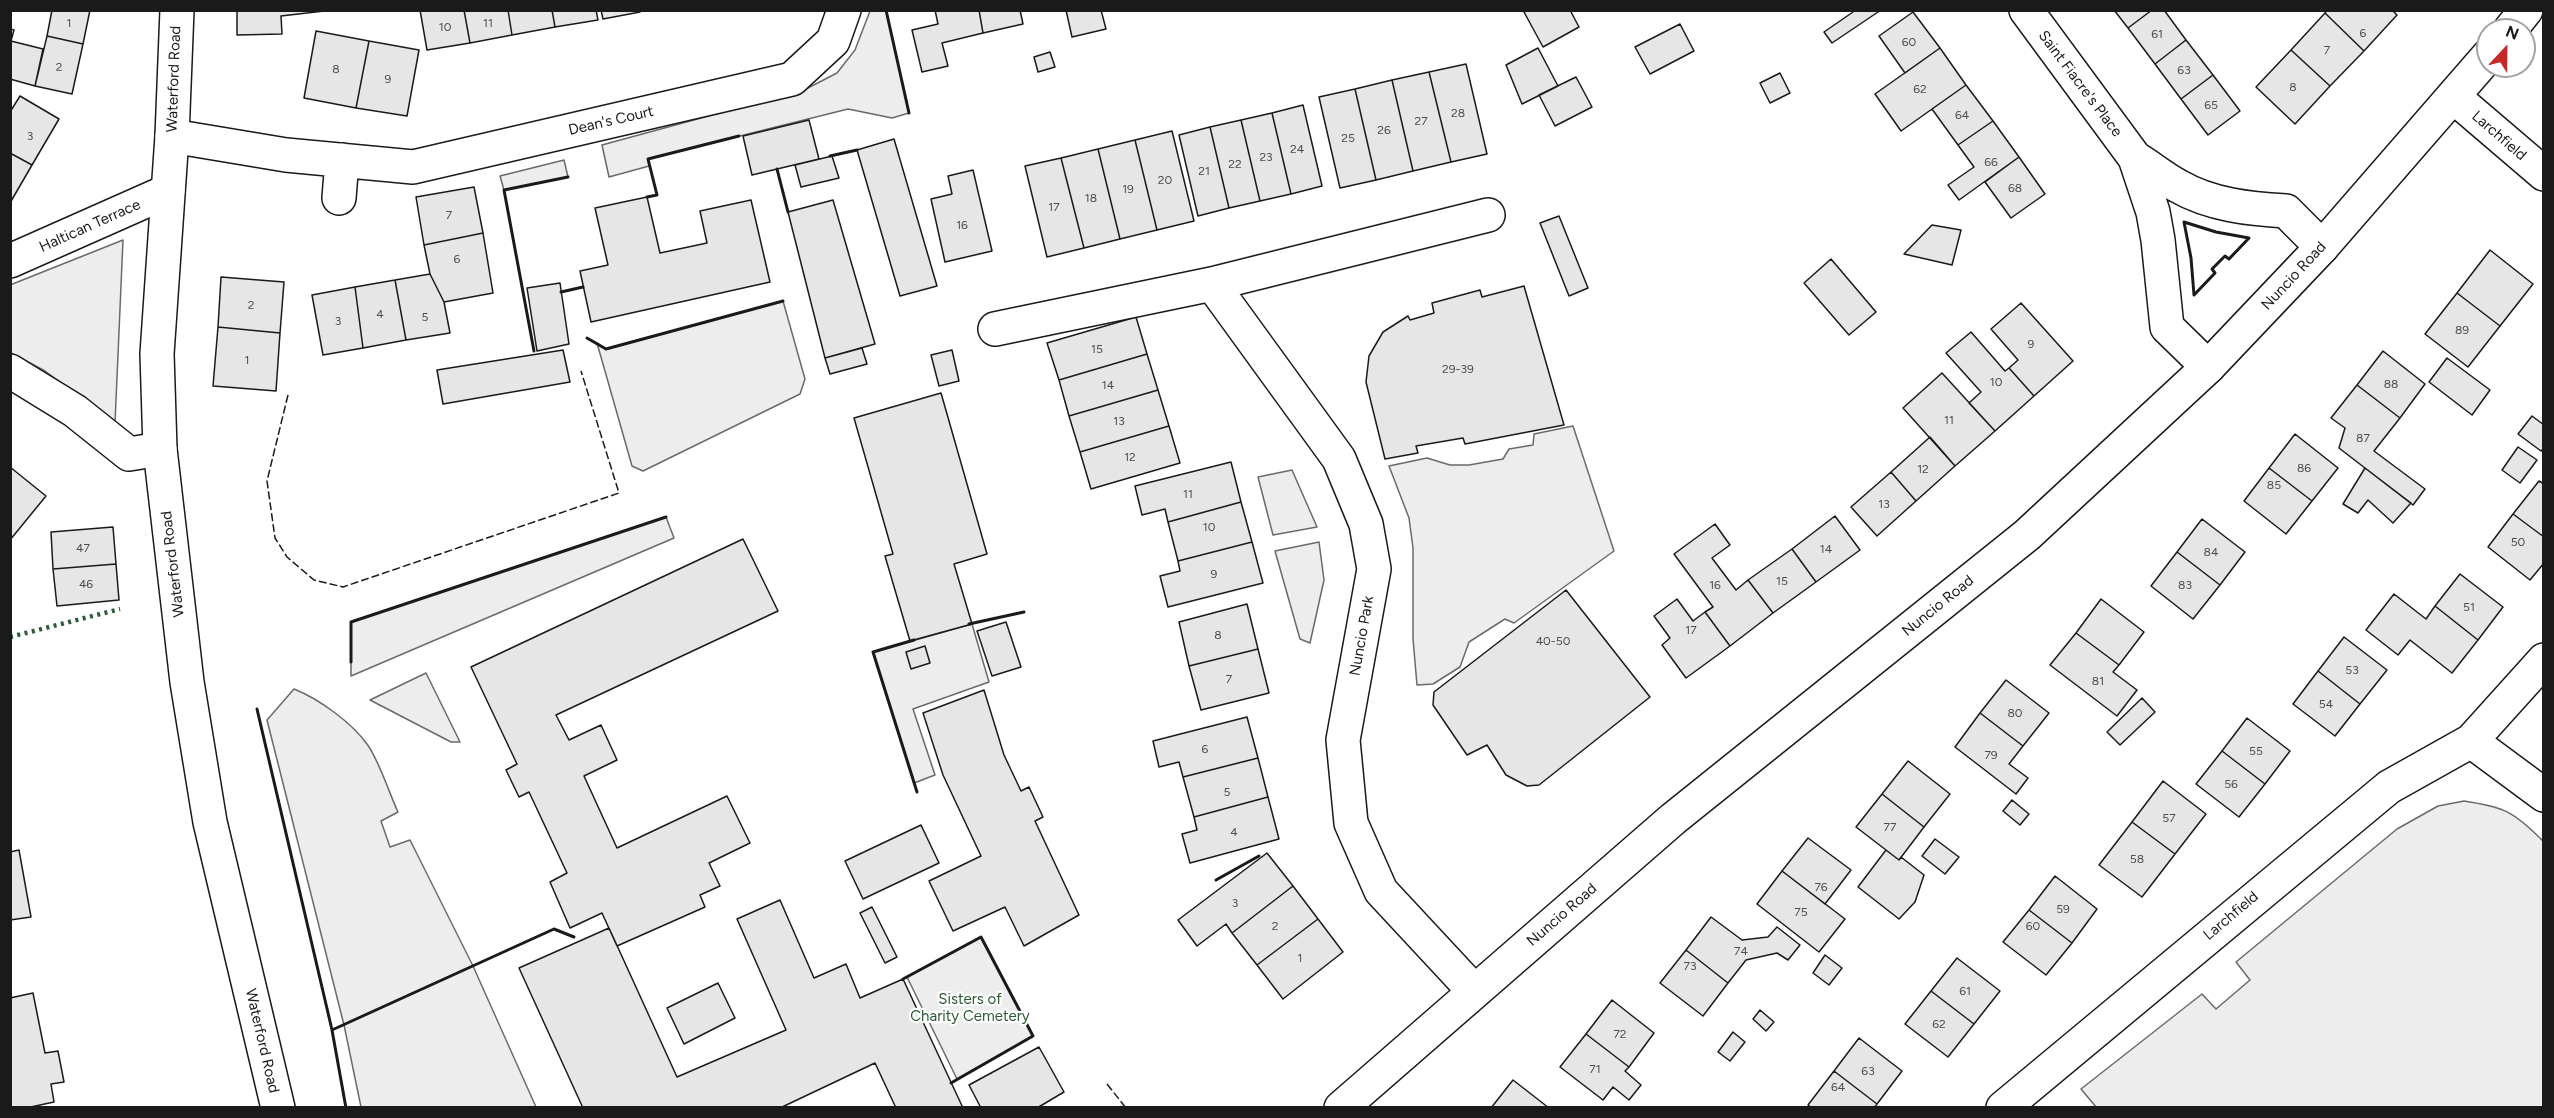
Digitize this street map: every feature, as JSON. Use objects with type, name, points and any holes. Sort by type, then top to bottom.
[{"type":"street","name":"Waterford Road","points":[[177,10],[172,136],[157,354],[160,448],[187,682],[210,822],[278,1107]]},
{"type":"street","name":"Dean's Court","points":[[172,136],[286,155],[413,167],[792,79],[833,41],[844,10]]},
{"type":"street","name":"Saint Fiacre's Place","points":[[2026,10],[2135,158],[2153,212],[2167,327],[2208,367]]},
{"type":"street","name":"Nuncio Road","points":[[1341,1107],[1673,819],[2027,535],[2208,367],[2322,247],[2476,70]]},
{"type":"street","name":"Larchfield","points":[[2454,97],[2544,174]]},
{"type":"street","name":"Saint Fiacre's Place","points":[[2135,158],[2180,188],[2204,198],[2241,208],[2286,211],[2322,247]]},
{"type":"street","points":[[339,198],[342,160]]},
{"type":"street","name":"Haltican Terrace","points":[[10,261],[168,191]]},
{"type":"street","points":[[995,329],[1212,284],[1488,215]]},
{"type":"street","name":"Nuncio Park","points":[[1212,284],[1339,459],[1366,524],[1374,569],[1343,740],[1351,824],[1381,891],[1474,991]]},
{"type":"street","points":[[10,371],[75,411],[129,454],[160,448]]},
{"type":"street","name":"Larchfield","points":[[2003,1107],[2389,787],[2471,741],[2544,660]]},
{"type":"street","points":[[2471,741],[2544,795]]},
{"type":"green space","points":[[870,11],[886,11],[909,113],[892,118],[848,109],[648,159],[649,166],[609,177],[602,145],[804,90],[837,73],[855,50]]},
{"type":"green space","points":[[564,160],[568,177],[504,190],[500,176]]},
{"type":"green space","points":[[123,240],[115,423],[45,371],[11,353],[10,285]]},
{"type":"green space","points":[[783,301],[805,379],[800,394],[643,471],[632,466],[597,343],[606,349]]},
{"type":"green space","points":[[1573,426],[1614,551],[1514,623],[1505,619],[1469,642],[1460,667],[1433,684],[1417,685],[1413,639],[1413,548],[1409,518],[1389,466],[1427,458],[1450,465],[1469,465],[1503,459],[1509,449],[1533,445],[1534,434]]},
{"type":"green space","points":[[1292,470],[1317,527],[1273,535],[1258,477]]},
{"type":"green space","points":[[666,517],[674,538],[351,676],[351,622]]},
{"type":"green space","points":[[1319,542],[1324,580],[1310,643],[1300,639],[1275,551]]},
{"type":"green space","points":[[972,624],[989,682],[913,709],[935,775],[914,783],[873,652]]},
{"type":"green space","points":[[426,673],[460,742],[451,742],[370,700]]},
{"type":"green space","points":[[294,689],[324,705],[367,744],[380,768],[398,812],[381,821],[390,847],[410,840],[473,966],[536,1107],[361,1107],[344,1025],[267,720]]},
{"type":"green space","points":[[2464,801],[2508,812],[2543,841],[2543,1107],[2097,1108],[2081,1089],[2202,994],[2216,1009],[2250,980],[2236,962],[2397,829],[2438,806]]},
{"type":"green space","name":"Sisters of Charity Cemetery","points":[[981,937],[1033,1036],[957,1079],[907,977]]},
{"type":"building","points":[[52,10],[90,10],[83,44],[47,36]]},
{"type":"building","points":[[237,10],[333,10],[281,16],[282,34],[237,35]]},
{"type":"building","points":[[420,10],[464,10],[470,43],[427,50]]},
{"type":"building","points":[[464,10],[508,10],[512,35],[470,43]]},
{"type":"building","points":[[508,10],[552,10],[555,27],[512,35]]},
{"type":"building","points":[[552,10],[596,10],[598,20],[555,27]]},
{"type":"building","points":[[601,10],[640,10],[640,12],[603,19]]},
{"type":"building","points":[[935,10],[979,10],[983,33],[942,43],[948,66],[922,72],[912,30],[938,24]]},
{"type":"building","points":[[979,10],[1020,10],[1023,24],[983,33]]},
{"type":"building","points":[[1066,10],[1101,10],[1106,29],[1072,37]]},
{"type":"building","points":[[1528,10],[1570,10],[1579,27],[1543,47],[1524,12]]},
{"type":"building","points":[[1851,10],[1881,10],[1832,43],[1824,32],[1853,12]]},
{"type":"building","points":[[2114,10],[2152,10],[2128,28]]},
{"type":"building","points":[[2152,10],[2164,10],[2186,40],[2155,64],[2128,28]]},
{"type":"building","points":[[2327,10],[2392,10],[2397,15],[2364,51],[2325,13]]},
{"type":"building","points":[[1913,12],[1940,48],[1905,73],[1879,36]]},
{"type":"building","points":[[2325,13],[2364,51],[2330,86],[2291,50]]},
{"type":"building","points":[[1680,24],[1694,51],[1650,74],[1635,47]]},
{"type":"building","points":[[10,29],[14,30],[11,41],[43,49],[35,86],[10,79]]},
{"type":"building","points":[[316,31],[369,41],[356,108],[304,98]]},
{"type":"building","points":[[47,36],[83,44],[72,94],[35,86]]},
{"type":"building","points":[[2186,40],[2213,75],[2181,99],[2155,64]]},
{"type":"building","points":[[369,41],[419,50],[407,116],[356,108]]},
{"type":"building","points":[[1538,48],[1558,86],[1522,104],[1506,65]]},
{"type":"building","points":[[1940,48],[1966,85],[1901,131],[1875,94]]},
{"type":"building","points":[[2291,50],[2330,86],[2295,124],[2256,87]]},
{"type":"building","points":[[1050,52],[1055,67],[1038,72],[1034,57]]},
{"type":"building","points":[[1466,64],[1487,154],[1451,162],[1429,72]]},
{"type":"building","points":[[1429,72],[1451,162],[1413,171],[1392,80]]},
{"type":"building","points":[[1780,73],[1790,93],[1770,103],[1760,83]]},
{"type":"building","points":[[2213,75],[2240,111],[2208,135],[2181,99]]},
{"type":"building","points":[[1576,77],[1592,107],[1555,126],[1539,95]]},
{"type":"building","points":[[1392,80],[1413,171],[1376,180],[1355,89]]},
{"type":"building","points":[[1966,85],[1993,121],[1958,145],[1932,109]]},
{"type":"building","points":[[1355,89],[1376,180],[1340,188],[1319,97]]},
{"type":"building","points":[[20,96],[59,119],[32,165],[10,153],[10,112]]},
{"type":"building","points":[[1303,105],[1322,186],[1291,194],[1272,113]]},
{"type":"building","points":[[1272,113],[1291,194],[1260,201],[1241,120]]},
{"type":"building","points":[[809,120],[819,159],[752,175],[743,136]]},
{"type":"building","points":[[1241,120],[1260,201],[1229,208],[1210,127]]},
{"type":"building","points":[[1993,121],[2019,157],[1959,200],[1948,185],[1974,167],[1958,145]]},
{"type":"building","points":[[1210,127],[1229,208],[1198,216],[1179,135]]},
{"type":"building","points":[[1172,131],[1194,221],[1157,230],[1135,140]]},
{"type":"building","points":[[894,139],[937,286],[900,296],[857,150]]},
{"type":"building","points":[[1135,140],[1157,230],[1120,239],[1098,149]]},
{"type":"building","points":[[1098,149],[1120,239],[1084,248],[1061,158]]},
{"type":"building","points":[[10,153],[32,165],[10,203]]},
{"type":"building","points":[[832,156],[839,178],[801,187],[795,165]]},
{"type":"building","points":[[2019,157],[2045,194],[2011,218],[1985,182]]},
{"type":"building","points":[[1061,158],[1084,248],[1047,257],[1025,166]]},
{"type":"building","points":[[973,170],[992,251],[945,262],[931,199],[952,194],[948,176]]},
{"type":"building","points":[[474,187],[483,233],[424,245],[416,197]]},
{"type":"building","points":[[647,197],[660,253],[707,243],[700,211],[751,200],[770,282],[591,322],[580,271],[608,265],[595,208]]},
{"type":"building","points":[[833,200],[875,344],[825,358],[788,212]]},
{"type":"building","points":[[1559,216],[1588,288],[1569,296],[1540,223]]},
{"type":"building","points":[[1932,225],[1961,230],[1952,265],[1904,254]]},
{"type":"building","points":[[483,233],[493,293],[444,302],[430,274],[424,245]]},
{"type":"building","points":[[2490,250],[2533,284],[2500,326],[2457,293]]},
{"type":"building","points":[[1831,259],[1876,312],[1849,335],[1804,283]]},
{"type":"building","points":[[430,274],[444,302],[450,333],[406,340],[395,280]]},
{"type":"building","points":[[221,277],[284,282],[280,333],[218,327]]},
{"type":"building","points":[[395,280],[406,340],[363,348],[355,287]]},
{"type":"building","points":[[560,283],[569,344],[537,351],[527,288]]},
{"type":"building","points":[[1524,286],[1564,425],[1465,444],[1463,438],[1416,446],[1418,453],[1385,459],[1366,382],[1369,356],[1383,332],[1408,316],[1410,320],[1434,313],[1432,303],[1480,290],[1482,297]]},
{"type":"building","points":[[355,287],[363,348],[323,355],[312,295]]},
{"type":"building","points":[[2457,293],[2500,326],[2468,367],[2425,334]]},
{"type":"building","points":[[2021,303],[2073,361],[2034,396],[2009,368],[2018,360],[1991,329]]},
{"type":"building","points":[[1136,317],[1147,354],[1059,380],[1047,343]]},
{"type":"building","points":[[218,327],[280,333],[276,391],[213,386]]},
{"type":"building","points":[[1971,332],[2005,371],[2009,368],[2034,396],[1995,431],[1969,403],[1981,392],[1946,353]]},
{"type":"building","points":[[862,348],[867,364],[830,374],[825,358]]},
{"type":"building","points":[[563,350],[570,382],[443,404],[437,370]]},
{"type":"building","points":[[952,350],[959,381],[939,386],[931,355]]},
{"type":"building","points":[[2383,351],[2425,384],[2400,418],[2357,385]]},
{"type":"building","points":[[1147,354],[1158,390],[1069,416],[1059,380]]},
{"type":"building","points":[[2447,358],[2490,390],[2472,415],[2429,382]]},
{"type":"building","points":[[1942,373],[1995,431],[1955,466],[1903,408]]},
{"type":"building","points":[[2357,385],[2400,418],[2374,451],[2425,489],[2413,505],[2339,448],[2345,428],[2331,418]]},
{"type":"building","points":[[1158,390],[1169,426],[1080,452],[1069,416]]},
{"type":"building","points":[[941,393],[987,554],[954,564],[972,624],[910,641],[885,556],[893,554],[854,418]]},
{"type":"building","points":[[2532,416],[2544,425],[2544,448],[2541,451],[2518,434]]},
{"type":"building","points":[[1169,426],[1180,463],[1091,489],[1080,452]]},
{"type":"building","points":[[2295,434],[2338,468],[2312,501],[2269,468]]},
{"type":"building","points":[[1930,437],[1955,466],[1916,501],[1891,472]]},
{"type":"building","points":[[2518,447],[2537,460],[2520,483],[2502,470]]},
{"type":"building","points":[[1231,462],[1241,502],[1168,522],[1165,509],[1142,515],[1135,486]]},
{"type":"building","points":[[10,467],[46,496],[10,540]]},
{"type":"building","points":[[2269,468],[2312,501],[2286,534],[2244,501]]},
{"type":"building","points":[[2365,468],[2411,503],[2393,523],[2368,500],[2358,513],[2343,504]]},
{"type":"building","points":[[1891,472],[1916,501],[1877,536],[1851,507]]},
{"type":"building","points":[[2539,481],[2544,484],[2544,537],[2513,514]]},
{"type":"building","points":[[1241,502],[1252,542],[1178,561],[1168,522]]},
{"type":"building","points":[[2513,514],[2544,537],[2544,563],[2530,580],[2488,547]]},
{"type":"building","points":[[1835,516],[1860,550],[1816,582],[1792,549]]},
{"type":"building","points":[[2202,519],[2245,552],[2220,585],[2177,552]]},
{"type":"building","points":[[1715,524],[1730,545],[1712,558],[1736,590],[1748,580],[1773,613],[1730,646],[1705,612],[1713,607],[1674,554]]},
{"type":"building","points":[[113,527],[116,564],[53,569],[51,532]]},
{"type":"building","points":[[743,539],[778,611],[556,715],[569,740],[601,725],[617,760],[584,776],[617,848],[727,796],[750,843],[709,863],[720,886],[700,895],[705,907],[617,946],[602,913],[570,928],[550,882],[567,873],[529,792],[519,797],[506,770],[517,764],[471,667]]},
{"type":"building","points":[[1252,542],[1263,583],[1168,607],[1160,576],[1180,571],[1178,561]]},
{"type":"building","points":[[1792,549],[1816,582],[1773,613],[1748,580]]},
{"type":"building","points":[[2177,552],[2220,585],[2193,619],[2151,586]]},
{"type":"building","points":[[116,564],[119,600],[57,606],[53,569]]},
{"type":"building","points":[[2460,574],[2503,607],[2478,640],[2435,606]]},
{"type":"building","points":[[1566,590],[1650,697],[1539,785],[1527,786],[1506,775],[1487,745],[1467,755],[1433,705],[1434,692]]},
{"type":"building","points":[[2394,594],[2426,619],[2435,606],[2478,640],[2452,673],[2410,640],[2398,655],[2366,630]]},
{"type":"building","points":[[1677,599],[1693,621],[1705,612],[1730,646],[1686,678],[1662,645],[1670,638],[1654,616]]},
{"type":"building","points":[[2101,599],[2144,632],[2119,665],[2076,633]]},
{"type":"building","points":[[1247,604],[1258,649],[1189,666],[1179,622]]},
{"type":"building","points":[[1006,622],[1021,667],[992,676],[977,631]]},
{"type":"building","points":[[2076,633],[2119,665],[2113,672],[2137,690],[2117,716],[2050,665]]},
{"type":"building","points":[[2344,637],[2387,670],[2360,704],[2318,671]]},
{"type":"building","points":[[925,646],[930,663],[911,669],[906,652]]},
{"type":"building","points":[[1258,649],[1269,693],[1201,710],[1189,666]]},
{"type":"building","points":[[2318,671],[2360,704],[2335,736],[2293,704]]},
{"type":"building","points":[[2006,680],[2049,713],[2023,746],[1980,713]]},
{"type":"building","points":[[984,690],[1004,755],[1021,791],[1029,787],[1043,817],[1035,821],[1079,915],[1024,946],[1005,907],[953,931],[929,881],[981,856],[943,775],[923,713]]},
{"type":"building","points":[[2142,698],[2155,712],[2120,745],[2107,732]]},
{"type":"building","points":[[1980,713],[2023,746],[2009,764],[2028,778],[2016,794],[1955,747]]},
{"type":"building","points":[[1247,717],[1258,758],[1183,777],[1179,762],[1159,767],[1153,741]]},
{"type":"building","points":[[2247,718],[2290,751],[2265,784],[2222,751]]},
{"type":"building","points":[[2222,751],[2265,784],[2239,817],[2196,784]]},
{"type":"building","points":[[1258,758],[1268,797],[1194,817],[1183,777]]},
{"type":"building","points":[[1908,761],[1950,794],[1924,827],[1882,794]]},
{"type":"building","points":[[2163,781],[2206,814],[2175,854],[2132,822]]},
{"type":"building","points":[[1882,794],[1924,827],[1899,860],[1856,827]]},
{"type":"building","points":[[1268,797],[1279,839],[1190,863],[1182,834],[1197,830],[1194,817]]},
{"type":"building","points":[[2012,800],[2029,814],[2020,825],[2003,811]]},
{"type":"building","points":[[2132,822],[2175,854],[2142,897],[2099,865]]},
{"type":"building","points":[[921,825],[939,863],[863,899],[845,861]]},
{"type":"building","points":[[1808,838],[1851,870],[1825,904],[1782,871]]},
{"type":"building","points":[[1935,839],[1959,857],[1945,874],[1922,856]]},
{"type":"building","points":[[19,850],[31,917],[10,920],[10,852]]},
{"type":"building","points":[[1886,850],[1899,860],[1901,857],[1924,875],[1915,902],[1899,919],[1858,887]]},
{"type":"building","points":[[1267,853],[1293,886],[1232,933],[1226,924],[1197,946],[1178,920]]},
{"type":"building","points":[[1782,871],[1845,919],[1819,952],[1757,904]]},
{"type":"building","points":[[2055,876],[2097,909],[2072,943],[2029,910]]},
{"type":"building","points":[[1293,886],[1318,919],[1257,965],[1232,933]]},
{"type":"building","points":[[780,900],[814,978],[846,964],[860,998],[903,979],[963,1108],[896,1108],[875,1063],[780,1108],[583,1108],[519,968],[609,928],[677,1077],[786,1030],[737,919]]},
{"type":"building","points":[[872,907],[897,957],[885,963],[860,913]]},
{"type":"building","points":[[2029,910],[2072,943],[2046,975],[2003,942]]},
{"type":"building","points":[[1711,917],[1742,940],[1768,937],[1777,927],[1800,945],[1788,960],[1777,953],[1746,960],[1728,983],[1686,950]]},
{"type":"building","points":[[1318,919],[1343,952],[1283,999],[1257,965]]},
{"type":"building","points":[[1686,950],[1728,983],[1703,1016],[1660,983]]},
{"type":"building","points":[[1825,955],[1842,968],[1829,985],[1813,973]]},
{"type":"building","points":[[1957,958],[2000,991],[1974,1024],[1931,991]]},
{"type":"building","points":[[718,983],[735,1018],[684,1044],[667,1008]]},
{"type":"building","points":[[1931,991],[1974,1024],[1948,1057],[1905,1024]]},
{"type":"building","points":[[33,993],[45,1053],[58,1051],[64,1082],[51,1084],[54,1102],[26,1108],[10,1108],[10,998]]},
{"type":"building","points":[[1612,1000],[1654,1033],[1629,1067],[1586,1034]]},
{"type":"building","points":[[1760,1010],[1774,1022],[1766,1031],[1753,1019]]},
{"type":"building","points":[[1733,1032],[1745,1042],[1730,1061],[1718,1052]]},
{"type":"building","points":[[1586,1034],[1629,1067],[1625,1071],[1641,1085],[1629,1100],[1613,1087],[1603,1100],[1560,1067]]},
{"type":"building","points":[[1859,1038],[1902,1071],[1877,1104],[1834,1071]]},
{"type":"building","points":[[1039,1047],[1064,1092],[1037,1108],[981,1108],[969,1085]]},
{"type":"building","points":[[1834,1071],[1877,1104],[1874,1108],[1812,1108],[1808,1105]]},
{"type":"building","points":[[1513,1080],[1549,1108],[1491,1108]]},
{"type":"hedge","points":[[10,637],[120,609]]},
{"type":"fence","points":[[288,395],[267,481],[275,538],[287,557],[314,580],[343,587],[619,493],[581,371]]},
{"type":"fence","points":[[1107,1084],[1126,1108]]},
{"type":"wall","points":[[886,10],[909,113]]},
{"type":"wall","points":[[647,197],[657,195],[648,159],[739,136]]},
{"type":"wall","points":[[830,156],[857,150]]},
{"type":"wall","points":[[777,169],[788,212]]},
{"type":"wall","points":[[534,351],[504,190],[568,177]]},
{"type":"wall","points":[[2184,222],[2216,232],[2249,238],[2229,259],[2225,256],[2212,269],[2215,273],[2194,295],[2191,258],[2184,222]]},
{"type":"wall","points":[[561,292],[583,287]]},
{"type":"wall","points":[[587,338],[606,349],[783,301]]},
{"type":"wall","points":[[351,662],[351,622],[666,517]]},
{"type":"wall","points":[[969,624],[1024,612]]},
{"type":"wall","points":[[914,640],[873,652],[917,792]]},
{"type":"wall","points":[[257,709],[332,1030],[346,1108]]},
{"type":"wall","points":[[1216,880],[1259,856]]},
{"type":"wall","points":[[332,1030],[554,929],[574,937]]},
{"type":"wall","points":[[903,979],[981,937],[1033,1036],[951,1083]]}]
